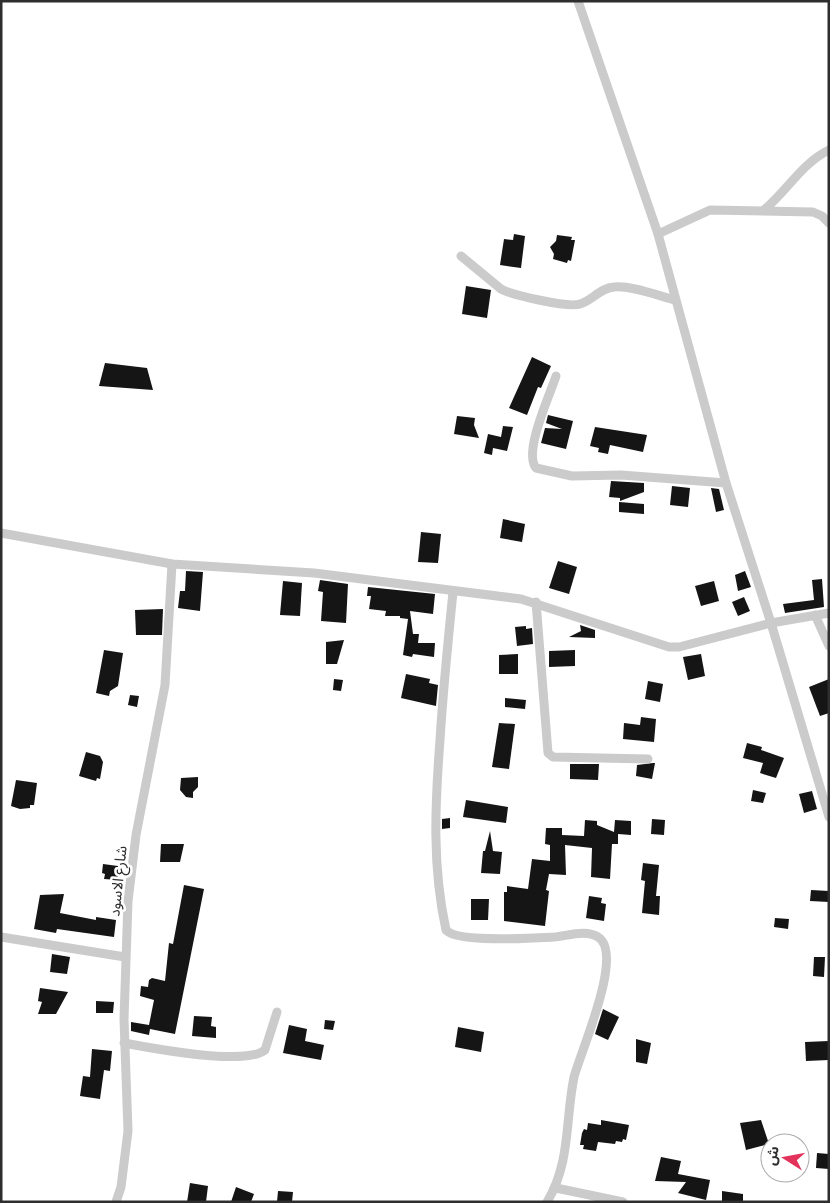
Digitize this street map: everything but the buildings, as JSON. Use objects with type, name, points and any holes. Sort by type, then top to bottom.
[{"type":"street","points":[[578,1],[658,234],[726,483],[771,623],[829,817]]},
{"type":"street","points":[[764,210],[784,192],[809,163],[829,150]]},
{"type":"street","points":[[658,234],[710,210],[813,212],[822,216],[829,223]]},
{"type":"street","points":[[461,256],[501,289],[508,293],[536,299],[578,304],[602,290],[614,287],[675,300]]},
{"type":"street","points":[[556,376],[534,441],[532,459],[536,468],[572,476],[621,476],[726,483]]},
{"type":"street","points":[[1,533],[172,564],[314,573],[453,592],[488,594],[536,602],[669,647],[679,647],[771,623],[829,613]]},
{"type":"street","name":"شارع الاسود","points":[[116,1202],[121,1187],[128,1131],[124,1043],[125,957],[131,868],[166,685],[172,564]]},
{"type":"street","points":[[453,592],[445,667],[434,816],[439,891],[446,930],[457,937],[522,939],[584,933],[598,936],[605,944],[606,969],[600,1001],[574,1078],[568,1130],[556,1188],[548,1202]]},
{"type":"street","points":[[536,602],[548,754],[553,756],[648,759]]},
{"type":"street","points":[[815,615],[829,646]]},
{"type":"street","points":[[1,937],[125,957]]},
{"type":"street","points":[[124,1043],[217,1056],[256,1056],[265,1050],[277,1012]]},
{"type":"street","points":[[556,1188],[623,1202]]}]
